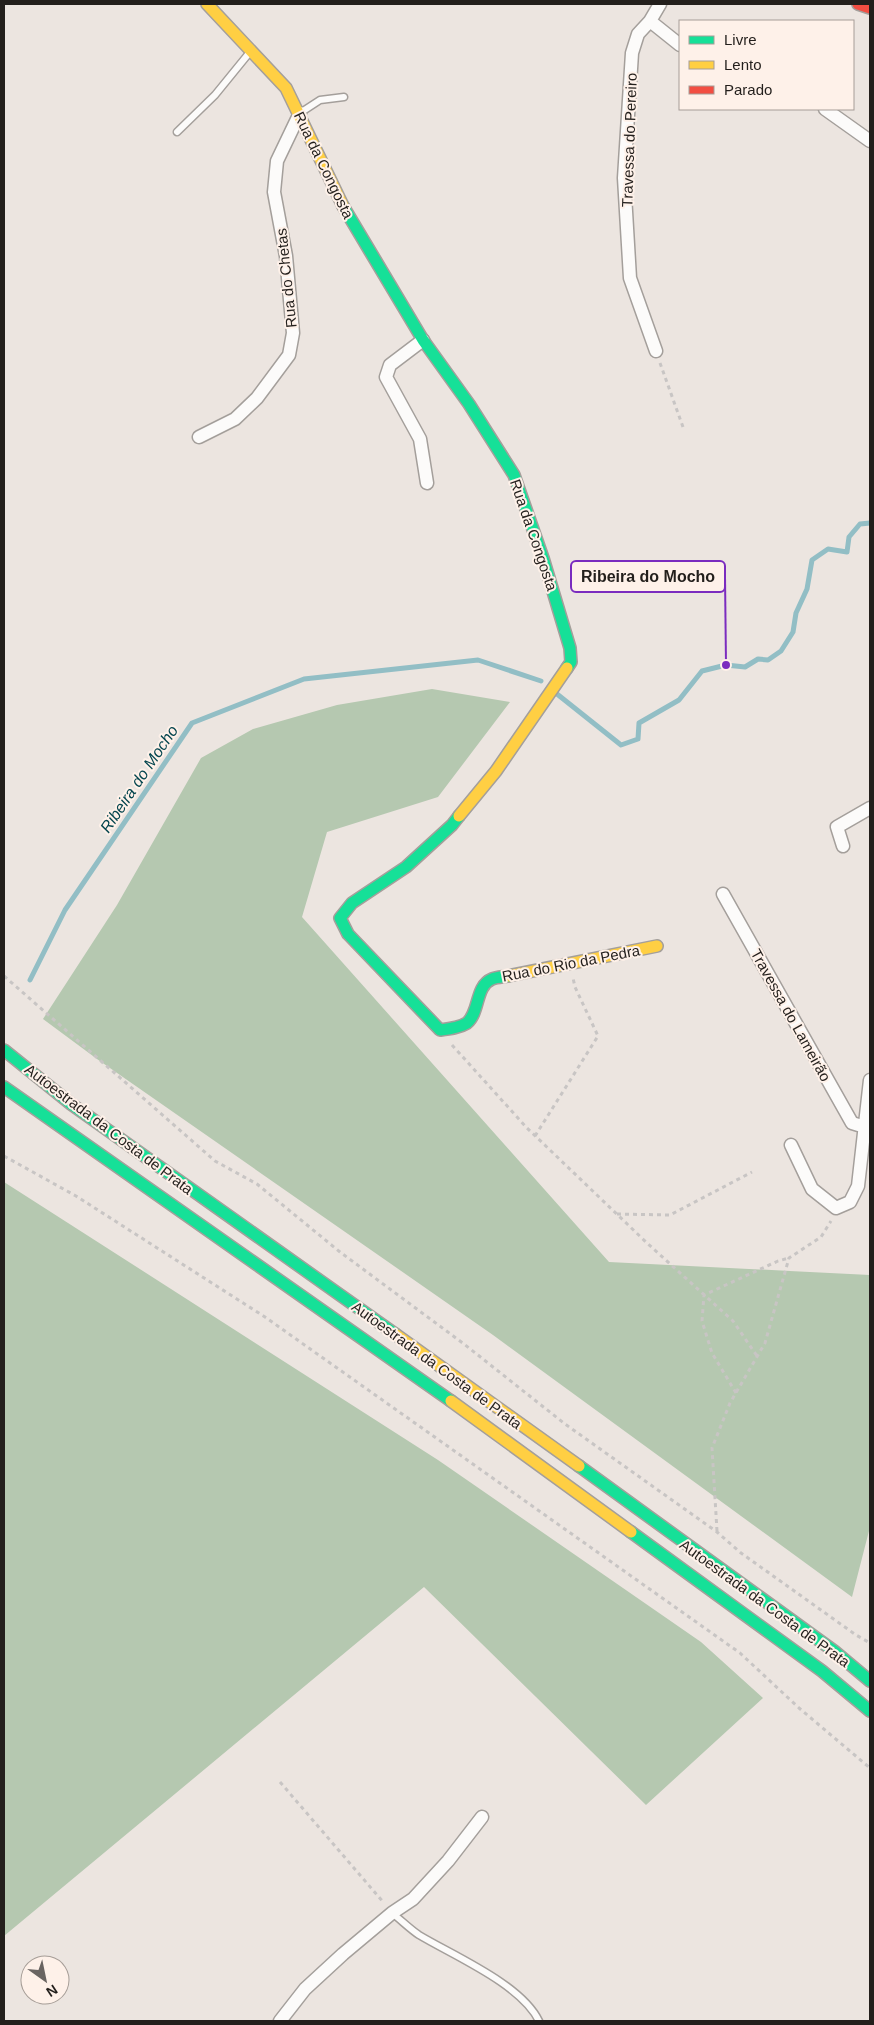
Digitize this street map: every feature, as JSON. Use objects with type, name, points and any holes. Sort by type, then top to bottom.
[{"type":"main road","name":"Rua da Congosta","points":[[207,4],[286,88],[300,113],[324,169],[346,212],[423,340],[469,404],[514,475],[544,558],[570,648],[571,662],[496,771],[452,825],[406,867],[352,903],[340,918],[348,934],[440,1030]]},
{"type":"main road","points":[[858,4],[870,8]]},
{"type":"main road","name":"Rua do Rio da Pedra","points":[[440,1030],[458,1029],[470,1020],[483,986],[491,979],[657,946]]},
{"type":"main road","name":"Autoestrada da Costa de Prata","points":[[4,1050],[79,1109],[407,1342],[834,1651],[870,1682]]},
{"type":"main road","name":"Autoestrada da Costa de Prata","points":[[4,1087],[393,1360],[822,1670],[870,1712]]},
{"type":"street","name":"Travessa do Pereiro","points":[[656,350],[630,278],[624,178],[632,53],[638,34],[650,21],[660,4]]},
{"type":"street","points":[[650,21],[679,44]]},
{"type":"street","points":[[826,110],[870,141]]},
{"type":"street","name":"Rua do Chetas","points":[[199,437],[235,419],[246,409],[257,398],[289,355],[293,333],[288,275],[274,192],[276,161],[300,113]]},
{"type":"street","points":[[423,340],[390,365],[386,377],[420,439],[427,483]]},
{"type":"street","points":[[843,846],[837,827],[870,808]]},
{"type":"street","name":"Travessa do Lameirão","points":[[723,894],[852,1123],[865,1127]]},
{"type":"street","points":[[791,1145],[812,1189],[836,1208],[850,1202],[858,1186],[870,1080]]},
{"type":"street","points":[[280,2021],[306,1989],[343,1954],[392,1913],[413,1899],[448,1861],[482,1817]]},
{"type":"lane","points":[[177,132],[215,95],[251,51]]},
{"type":"lane","points":[[300,113],[320,100],[344,97]]},
{"type":"lane","points":[[392,1913],[418,1934],[472,1964],[506,1988],[534,2010],[539,2021]]},
{"type":"path","points":[[656,350],[684,427]]},
{"type":"path","points":[[535,1136],[598,1036],[575,987],[569,963]]},
{"type":"path","points":[[4,976],[215,1161],[257,1184],[340,1252],[464,1344],[565,1424],[717,1532],[741,1553],[870,1643]]},
{"type":"path","points":[[440,1030],[535,1136],[732,1321],[757,1356]]},
{"type":"path","points":[[4,1156],[76,1196],[265,1317],[740,1653],[799,1708],[870,1768]]},
{"type":"path","points":[[616,1214],[670,1215],[752,1172]]},
{"type":"path","points":[[704,1295],[778,1261],[790,1258],[821,1237],[833,1218],[836,1208]]},
{"type":"path","points":[[717,1532],[712,1448],[730,1403],[765,1343],[790,1258]]},
{"type":"path","points":[[704,1295],[702,1321],[712,1353],[736,1393]]},
{"type":"path","points":[[280,1782],[392,1913]]},
{"type":"green space","points":[[432,689],[510,702],[438,797],[327,832],[302,917],[609,1262],[870,1275],[870,1527],[852,1597],[493,1335],[97,1059],[43,1019],[117,905],[201,758],[253,729],[337,705]]},
{"type":"green space","points":[[4,1182],[438,1460],[701,1642],[763,1698],[646,1805],[424,1587],[4,1936]]},
{"type":"waterway","name":"Ribeira do Mocho","points":[[557,694],[621,745],[638,739],[639,723],[679,700],[702,671],[726,665],[745,667],[758,659],[768,660],[781,651],[793,632],[796,613],[807,589],[812,560],[828,549],[847,552],[849,537],[860,524],[870,523]]},
{"type":"waterway","name":"Ribeira do Mocho","points":[[30,980],[65,910],[192,723],[304,679],[478,660],[541,681]]},
{"type":"traffic: fast","points":[[343,206],[423,340],[469,404],[514,475],[543,558],[570,648],[571,662],[567,668]]},
{"type":"traffic: fast","points":[[459,816],[452,825],[406,867],[352,903],[340,918],[348,934],[440,1030],[467,1023],[487,982],[494,978],[508,976]]},
{"type":"traffic: fast","points":[[4,1050],[71,1104],[395,1334]]},
{"type":"traffic: fast","points":[[4,1087],[451,1401]]},
{"type":"traffic: fast","points":[[579,1466],[834,1651],[870,1681]]},
{"type":"traffic: fast","points":[[631,1532],[822,1671],[870,1711]]},
{"type":"traffic: slow","points":[[207,4],[286,88],[343,206]]},
{"type":"traffic: slow","points":[[459,816],[496,771],[567,668]]},
{"type":"traffic: slow","points":[[508,976],[657,946]]},
{"type":"traffic: slow","points":[[395,1334],[579,1466]]},
{"type":"traffic: slow","points":[[451,1401],[631,1532]]},
{"type":"traffic: jam","points":[[858,4],[870,8]]},
{"type":"place","name":"Ribeira do Mocho","points":[[726,665]]}]
